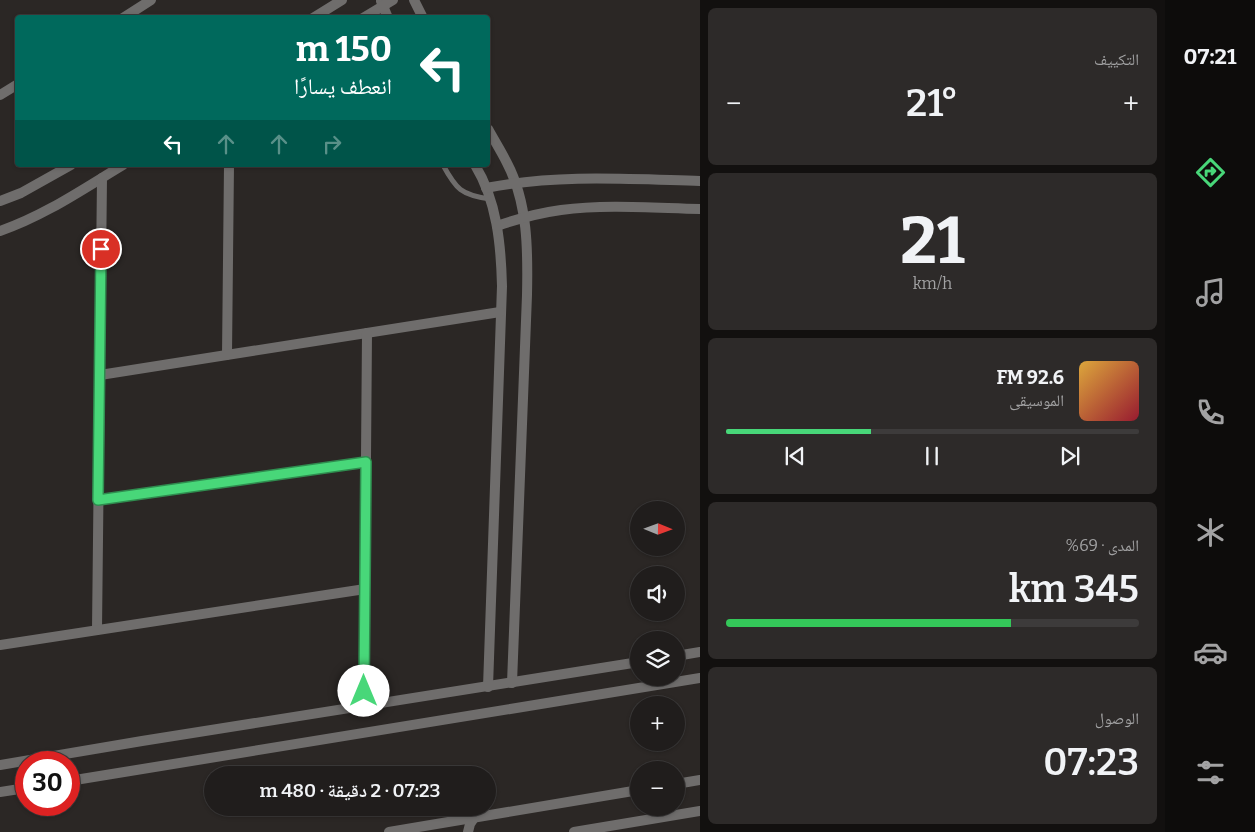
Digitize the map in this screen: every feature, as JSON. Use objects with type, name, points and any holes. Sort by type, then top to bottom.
[{"type":"street","points":[[128,15],[150,0]]},
{"type":"street","points":[[319,15],[342,0]]},
{"type":"street","points":[[367,15],[382,3],[393,0]]},
{"type":"street","points":[[414,0],[422,15]]},
{"type":"street","points":[[382,3],[387,15]]},
{"type":"street","points":[[0,95],[15,86]]},
{"type":"street","points":[[490,132],[508,164],[515,182],[524,218],[527,243],[528,269],[512,682]]},
{"type":"street","points":[[0,201],[21,193],[66,167]]},
{"type":"street","points":[[0,231],[20,224],[53,208],[120,167]]},
{"type":"street","points":[[227,355],[229,167]]},
{"type":"street","points":[[476,167],[490,199],[501,260],[488,687]]},
{"type":"street","points":[[97,630],[102,178]]},
{"type":"street","points":[[486,188],[515,182],[553,179],[700,181]]},
{"type":"street","points":[[496,226],[559,210],[595,207],[700,209]]},
{"type":"street","points":[[100,375],[500,312]]},
{"type":"street","points":[[364,706],[367,333]]},
{"type":"street","points":[[98,500],[366,462]]},
{"type":"street","points":[[0,645],[365,589]]},
{"type":"street","points":[[685,654],[700,652]]},
{"type":"street","points":[[0,765],[630,663]]},
{"type":"street","points":[[80,779],[700,678]]},
{"type":"street","points":[[685,782],[700,780]]},
{"type":"street","points":[[0,792],[15,790]]},
{"type":"street","points":[[389,832],[433,829],[474,818],[630,792]]},
{"type":"street","points":[[574,832],[700,811]]},
{"type":"street","points":[[468,832],[474,818]]},
{"type":"lane","points":[[444,167],[454,185],[459,189],[477,197],[490,199]]},
{"type":"route","points":[[101,249],[98,500],[366,462],[364,691]]}]
